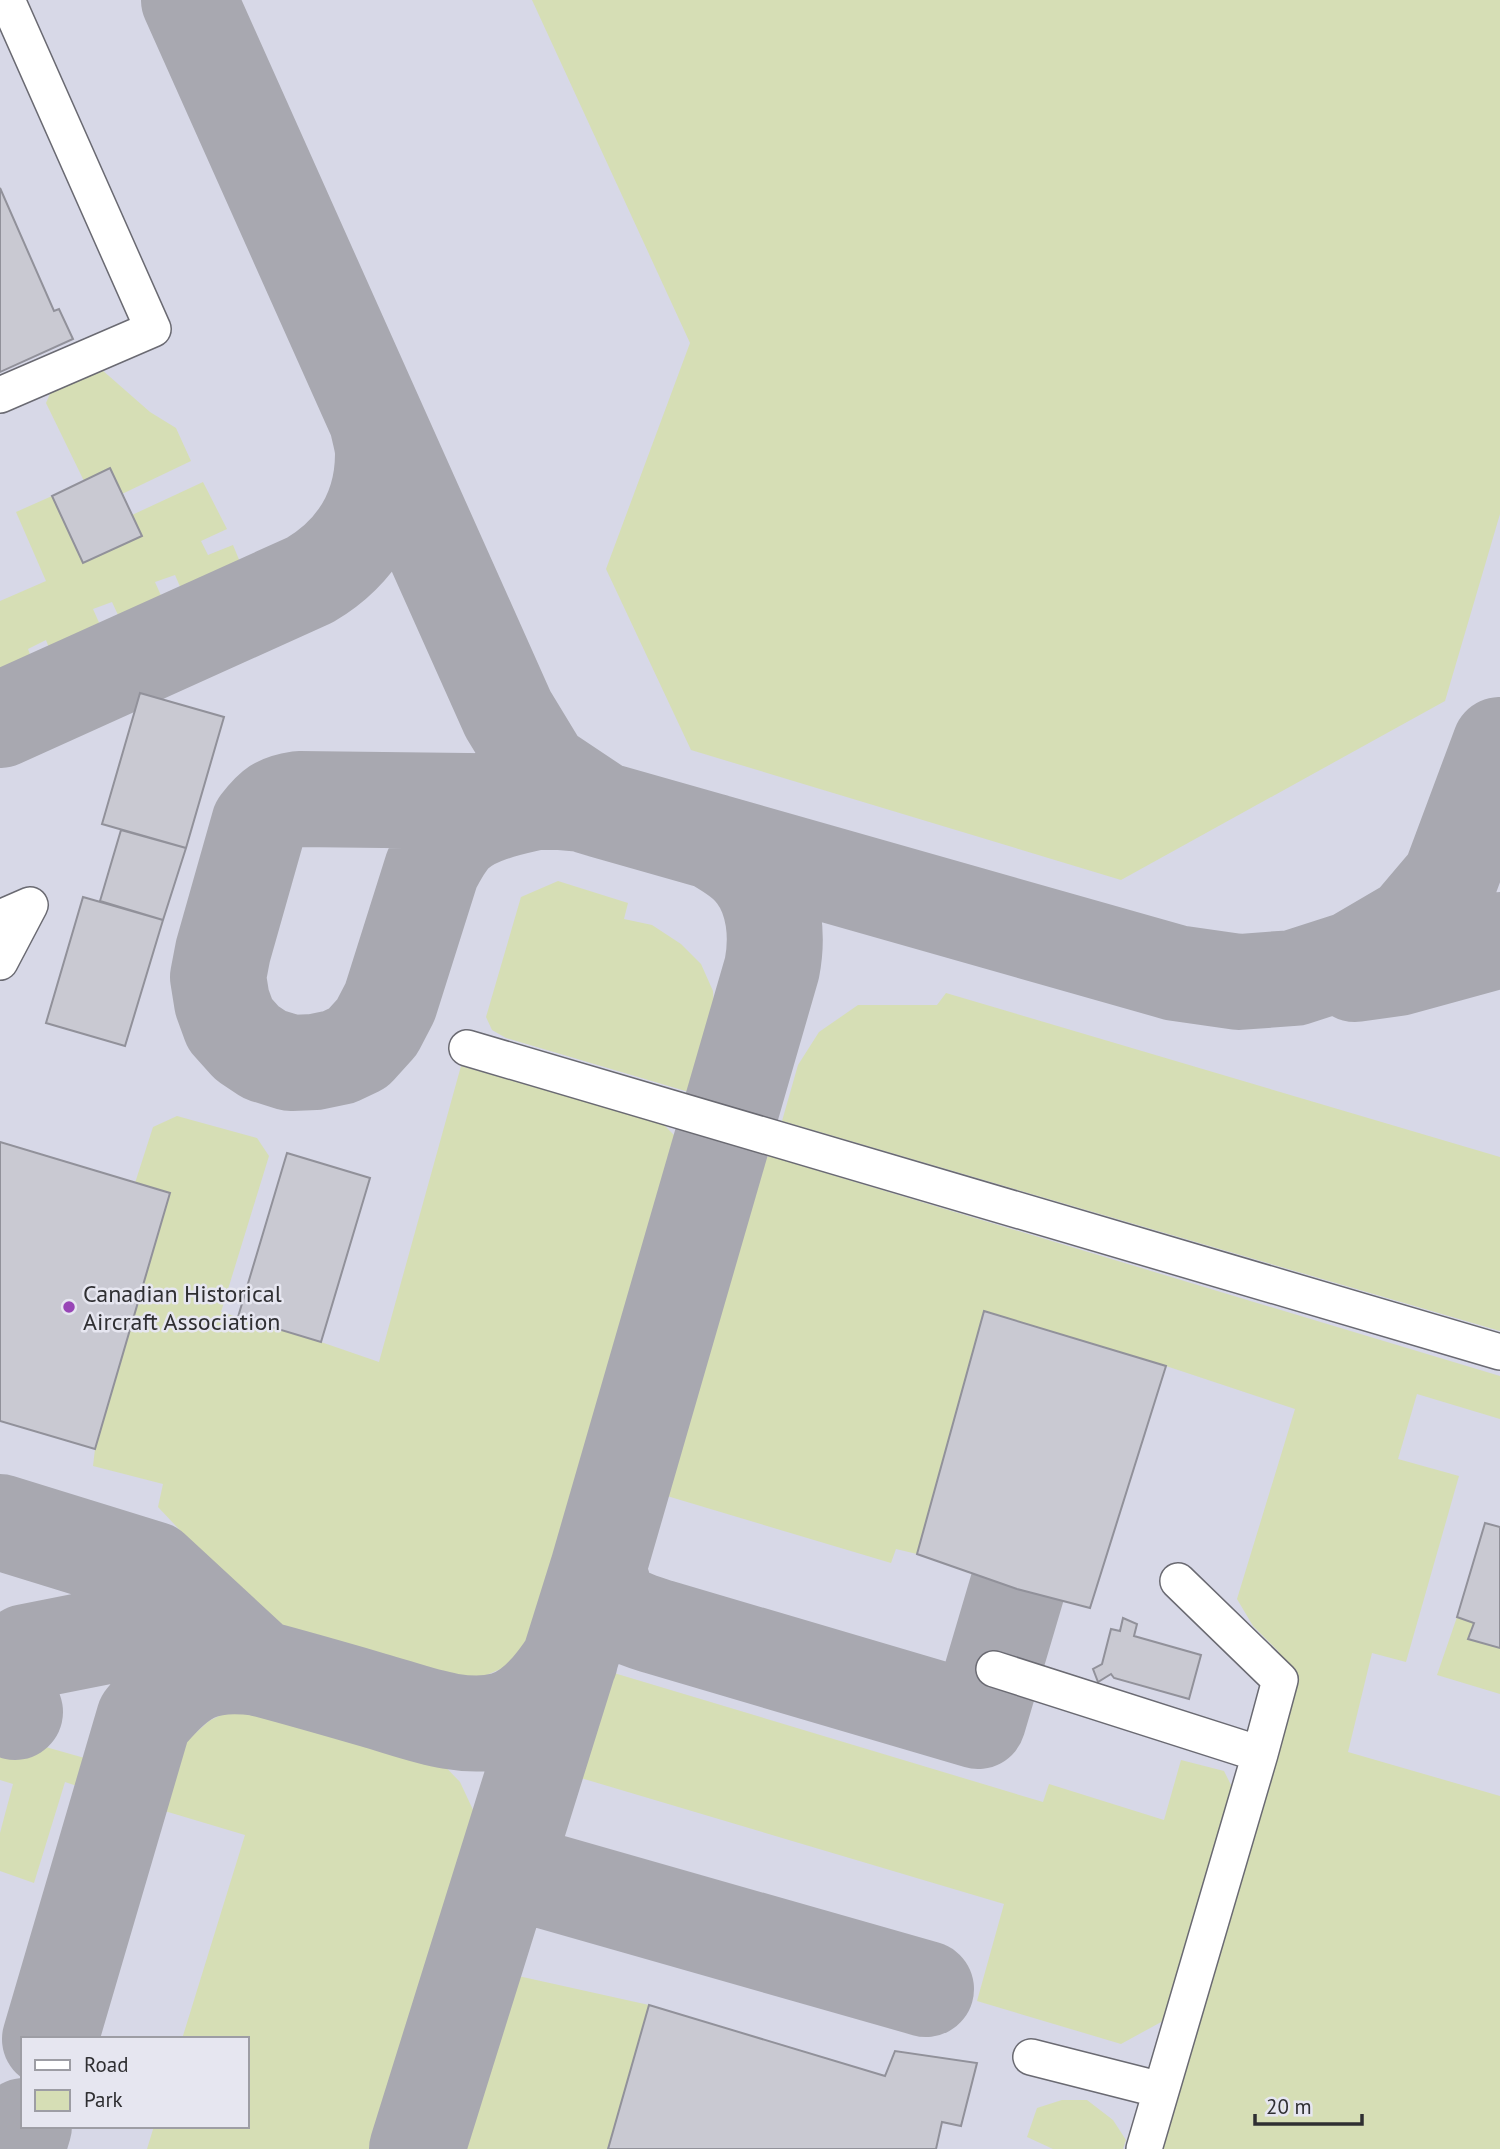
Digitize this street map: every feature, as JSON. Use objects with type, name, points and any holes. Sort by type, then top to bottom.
[{"type":"lane","points":[[0,395],[153,329],[7,0]]},
{"type":"lane","points":[[0,918],[30,905],[0,962]]},
{"type":"lane","points":[[467,1048],[1500,1352]]},
{"type":"lane","points":[[1144,2149],[1280,1680],[1178,1581]]},
{"type":"lane","points":[[994,1669],[1260,1754]]},
{"type":"lane","points":[[1031,2057],[1161,2090]]},
{"type":"shaded area","points":[[0,0],[1500,0],[1500,2149],[0,2149]]},
{"type":"green space","points":[[532,0],[1500,0],[1500,514],[1445,701],[1121,880],[691,750],[606,569],[690,343]]},
{"type":"green space","points":[[101,369],[150,412],[176,428],[191,461],[122,494],[110,468],[84,481],[46,403],[53,387]]},
{"type":"green space","points":[[203,482],[227,529],[201,541],[208,555],[233,545],[249,584],[241,595],[204,613],[188,605],[175,575],[155,582],[174,625],[139,640],[125,630],[112,602],[93,609],[112,652],[70,671],[55,664],[46,640],[28,649],[41,684],[0,699],[0,601],[46,581],[16,512],[52,496],[83,563],[141,536],[132,515]]},
{"type":"green space","points":[[558,881],[628,903],[624,919],[652,925],[681,944],[701,964],[713,991],[715,1024],[714,1050],[699,1095],[506,1038],[492,1030],[486,1017],[521,897]]},
{"type":"green space","points":[[946,993],[1500,1157],[1500,1331],[782,1121],[798,1065],[819,1032],[858,1005],[937,1005]]},
{"type":"green space","points":[[461,1066],[663,1124],[683,1144],[686,1162],[555,1604],[535,1642],[505,1667],[473,1681],[436,1686],[291,1648],[158,1507],[163,1484],[93,1466],[95,1449],[170,1194],[135,1183],[153,1127],[177,1116],[257,1138],[269,1156],[221,1312],[379,1362]]},
{"type":"green space","points":[[769,1156],[1500,1376],[1500,1419],[1417,1394],[1398,1459],[1459,1476],[1406,1662],[1372,1653],[1348,1752],[1500,1796],[1500,2149],[1159,2149],[1292,1694],[1278,1651],[1253,1626],[1237,1599],[1295,1409],[1166,1366],[984,1311],[917,1554],[896,1549],[891,1563],[647,1490],[740,1176]]},
{"type":"green space","points":[[1457,1617],[1474,1623],[1469,1639],[1500,1648],[1500,1694],[1437,1675]]},
{"type":"green space","points":[[594,1667],[1043,1802],[1049,1784],[1164,1820],[1181,1760],[1224,1771],[1232,1787],[1163,2021],[1121,2044],[977,2001],[1004,1904],[564,1773]]},
{"type":"green space","points":[[272,1700],[407,1738],[435,1756],[460,1782],[474,1812],[479,1845],[479,1875],[396,2149],[147,2149],[153,2128],[248,2128],[248,2037],[183,2037],[245,1835],[158,1809],[182,1745],[209,1721],[245,1703]]},
{"type":"green space","points":[[0,1734],[88,1759],[80,1787],[65,1782],[34,1883],[0,1871],[0,1833],[13,1784],[0,1780]]},
{"type":"green space","points":[[505,1973],[649,2005],[608,2149],[453,2149]]},
{"type":"green space","points":[[1062,2100],[1087,2100],[1113,2120],[1126,2140],[1123,2149],[1053,2149],[1027,2137],[1037,2108]]},
{"type":"building","points":[[0,188],[54,311],[59,309],[73,339],[0,372]]},
{"type":"building","points":[[110,468],[142,536],[83,563],[52,496]]},
{"type":"building","points":[[140,693],[224,717],[186,848],[102,824]]},
{"type":"building","points":[[121,830],[186,848],[163,920],[100,901]]},
{"type":"building","points":[[83,897],[163,920],[125,1046],[46,1023]]},
{"type":"building","name":"Canadian Historical Aircraft Association","points":[[0,1142],[170,1193],[95,1449],[0,1421]]},
{"type":"building","points":[[287,1153],[370,1178],[321,1342],[238,1317]]},
{"type":"building","points":[[984,1311],[1166,1366],[1090,1608],[1017,1589],[917,1554]]},
{"type":"building","points":[[1485,1523],[1500,1527],[1500,1648],[1468,1639],[1474,1623],[1457,1617]]},
{"type":"building","points":[[1123,1618],[1137,1624],[1134,1636],[1201,1655],[1189,1699],[1114,1678],[1111,1674],[1098,1682],[1093,1669],[1102,1664],[1111,1629],[1120,1631]]},
{"type":"building","points":[[649,2005],[885,2076],[895,2051],[977,2063],[961,2126],[942,2122],[936,2149],[608,2149]]},
{"type":"taxiway","points":[[189,0],[508,714],[542,770],[602,810],[1176,973],[1239,982],[1294,978],[1353,959],[1411,925],[1450,879],[1500,745]]},
{"type":"taxiway","points":[[0,720],[310,580],[327,569],[354,542],[372,511],[382,474],[382,442],[377,421]]},
{"type":"taxiway","points":[[536,802],[475,821],[457,832],[446,845],[432,869],[390,1002],[377,1027],[358,1048],[339,1057],[291,1063],[265,1055],[247,1043],[230,1024],[222,1002],[218,977],[223,951],[259,824],[276,806],[299,799],[559,802],[582,804],[602,810]]},
{"type":"taxiway","points":[[417,2149],[598,1569],[772,968],[775,931],[771,907],[762,884],[746,864],[712,841]]},
{"type":"taxiway","points":[[1355,974],[1398,968],[1500,940]]},
{"type":"taxiway","points":[[0,1522],[152,1569],[259,1668]]},
{"type":"taxiway","points":[[598,1569],[611,1603],[622,1613],[637,1620],[978,1721],[1017,1589]]},
{"type":"taxiway","points":[[15,1712],[7,1695],[6,1679],[12,1665],[26,1652],[122,1633]]},
{"type":"taxiway","points":[[51,2037],[144,1719],[180,1682],[206,1670],[221,1667],[259,1668],[437,1719],[488,1723],[515,1716],[534,1704],[550,1688],[570,1660]]},
{"type":"taxiway","points":[[505,1869],[926,1989]]},
{"type":"taxiway","points":[[17,2149],[23,2128]]},
{"type":"place","name":"Canadian Historical Aircraft Association","points":[[69,1307]]}]
